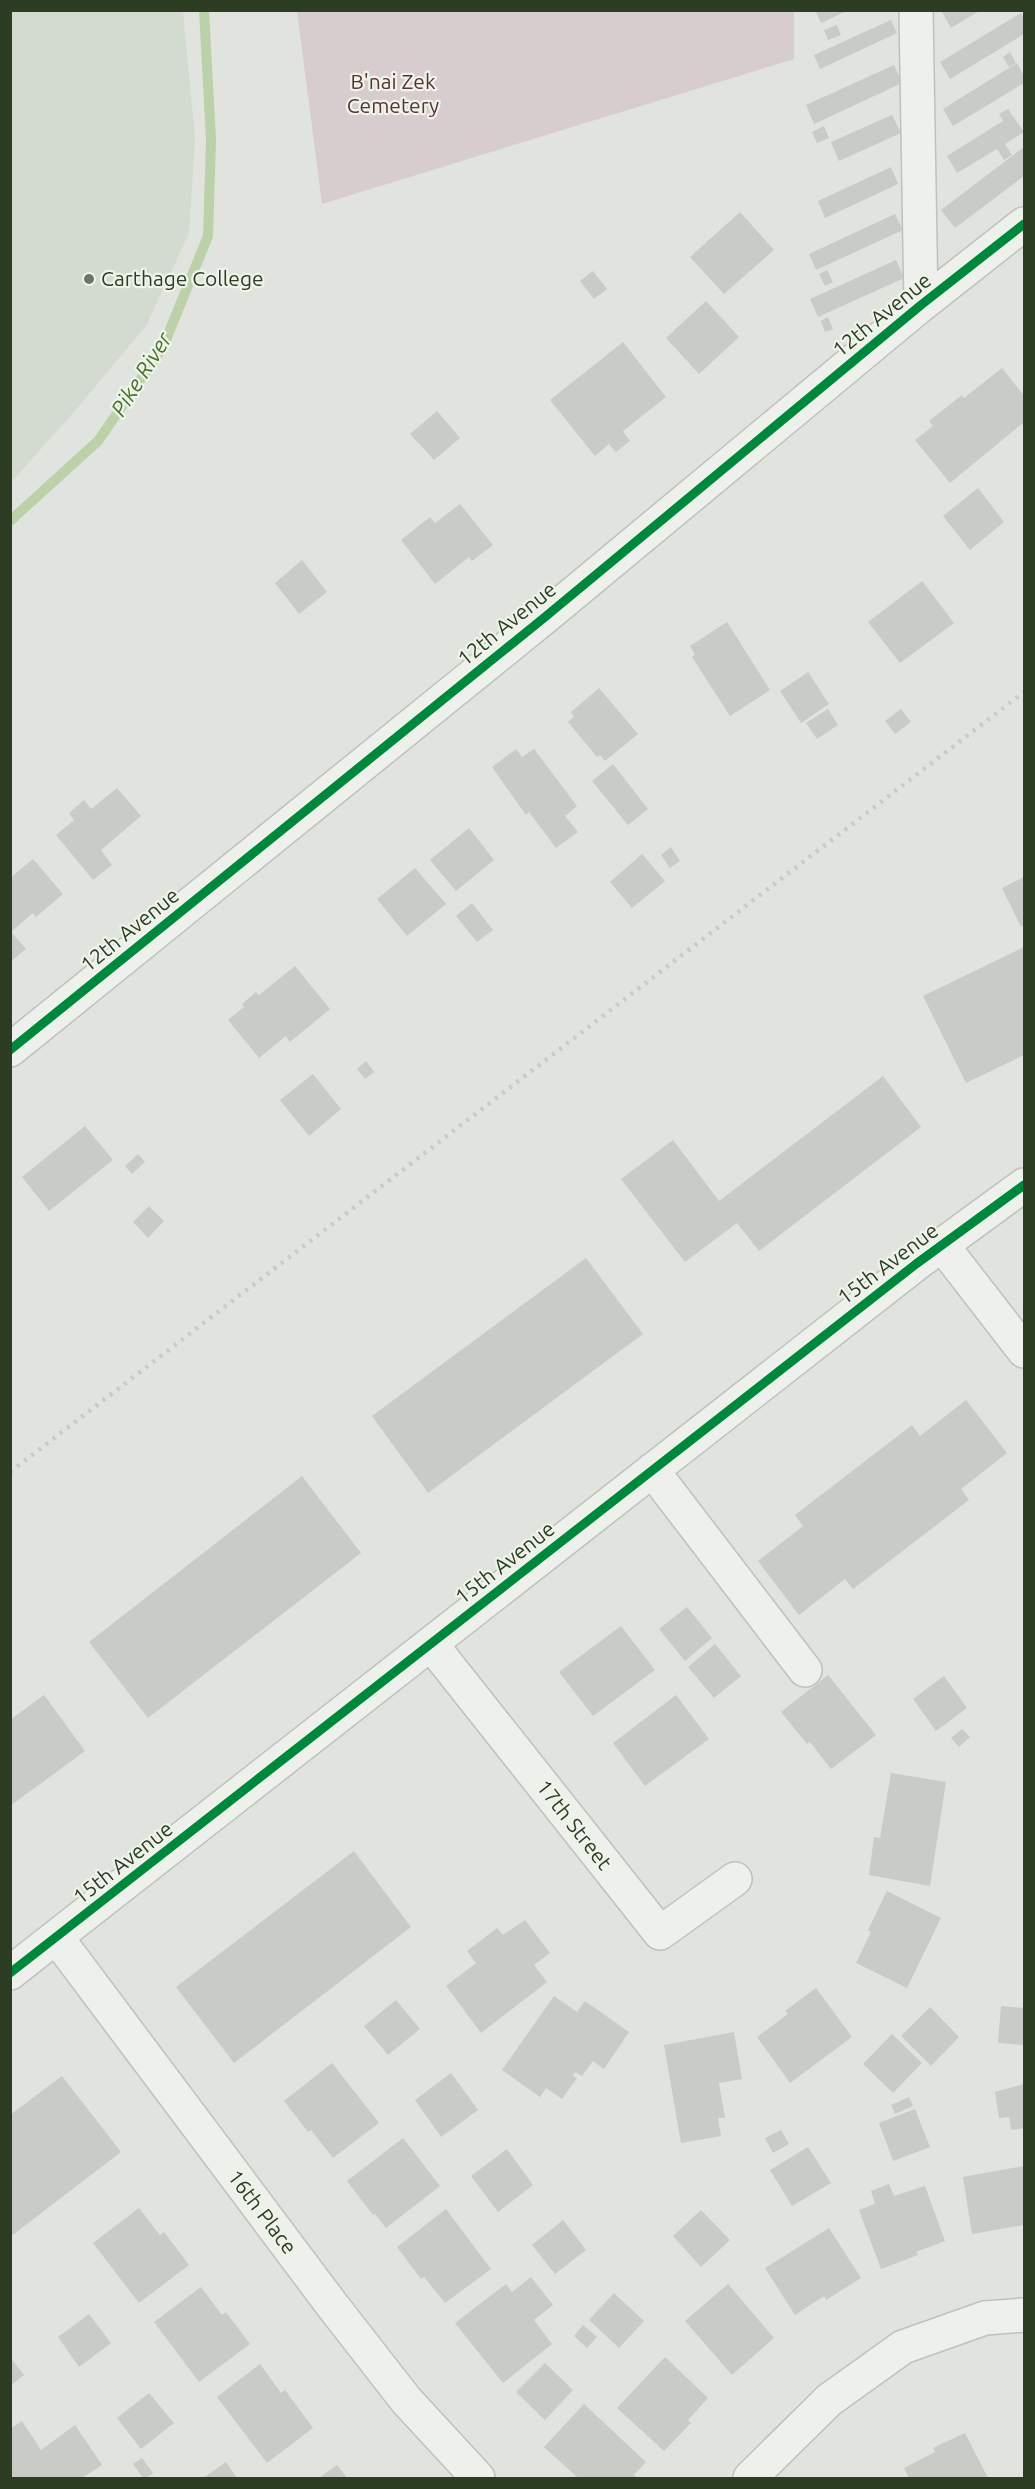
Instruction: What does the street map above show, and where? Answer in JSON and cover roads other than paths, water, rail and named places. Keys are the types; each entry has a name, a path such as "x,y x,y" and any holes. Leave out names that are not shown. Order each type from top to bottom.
{"street":[{"path":"916,10 921,305"},
{"name":"12th Avenue","path":"10,1050 545,617 921,305 1024,224"},
{"name":"15th Avenue","path":"10,1973 652,1470 942,1245 1024,1185"},
{"path":"942,1245 1024,1351"},
{"path":"652,1470 805,1670"},
{"name":"17th Street","path":"431,1644 660,1933 735,1879"},
{"name":"16th Place","path":"57,1938 405,2400 478,2478"},
{"path":"750,2478 829,2400 903,2347 985,2318 1024,2315"}],"waterway":[{"name":"Pike River","path":"10,521 98,441 163,347 208,236 211,140 204,10"}],"railway":[{"path":"10,1472 1024,692"}],"place":[{"name":"Carthage College","path":"89,279"}],"park label":[{"name":"B'nai Zek Cemetery","path":"393,94"}]}
